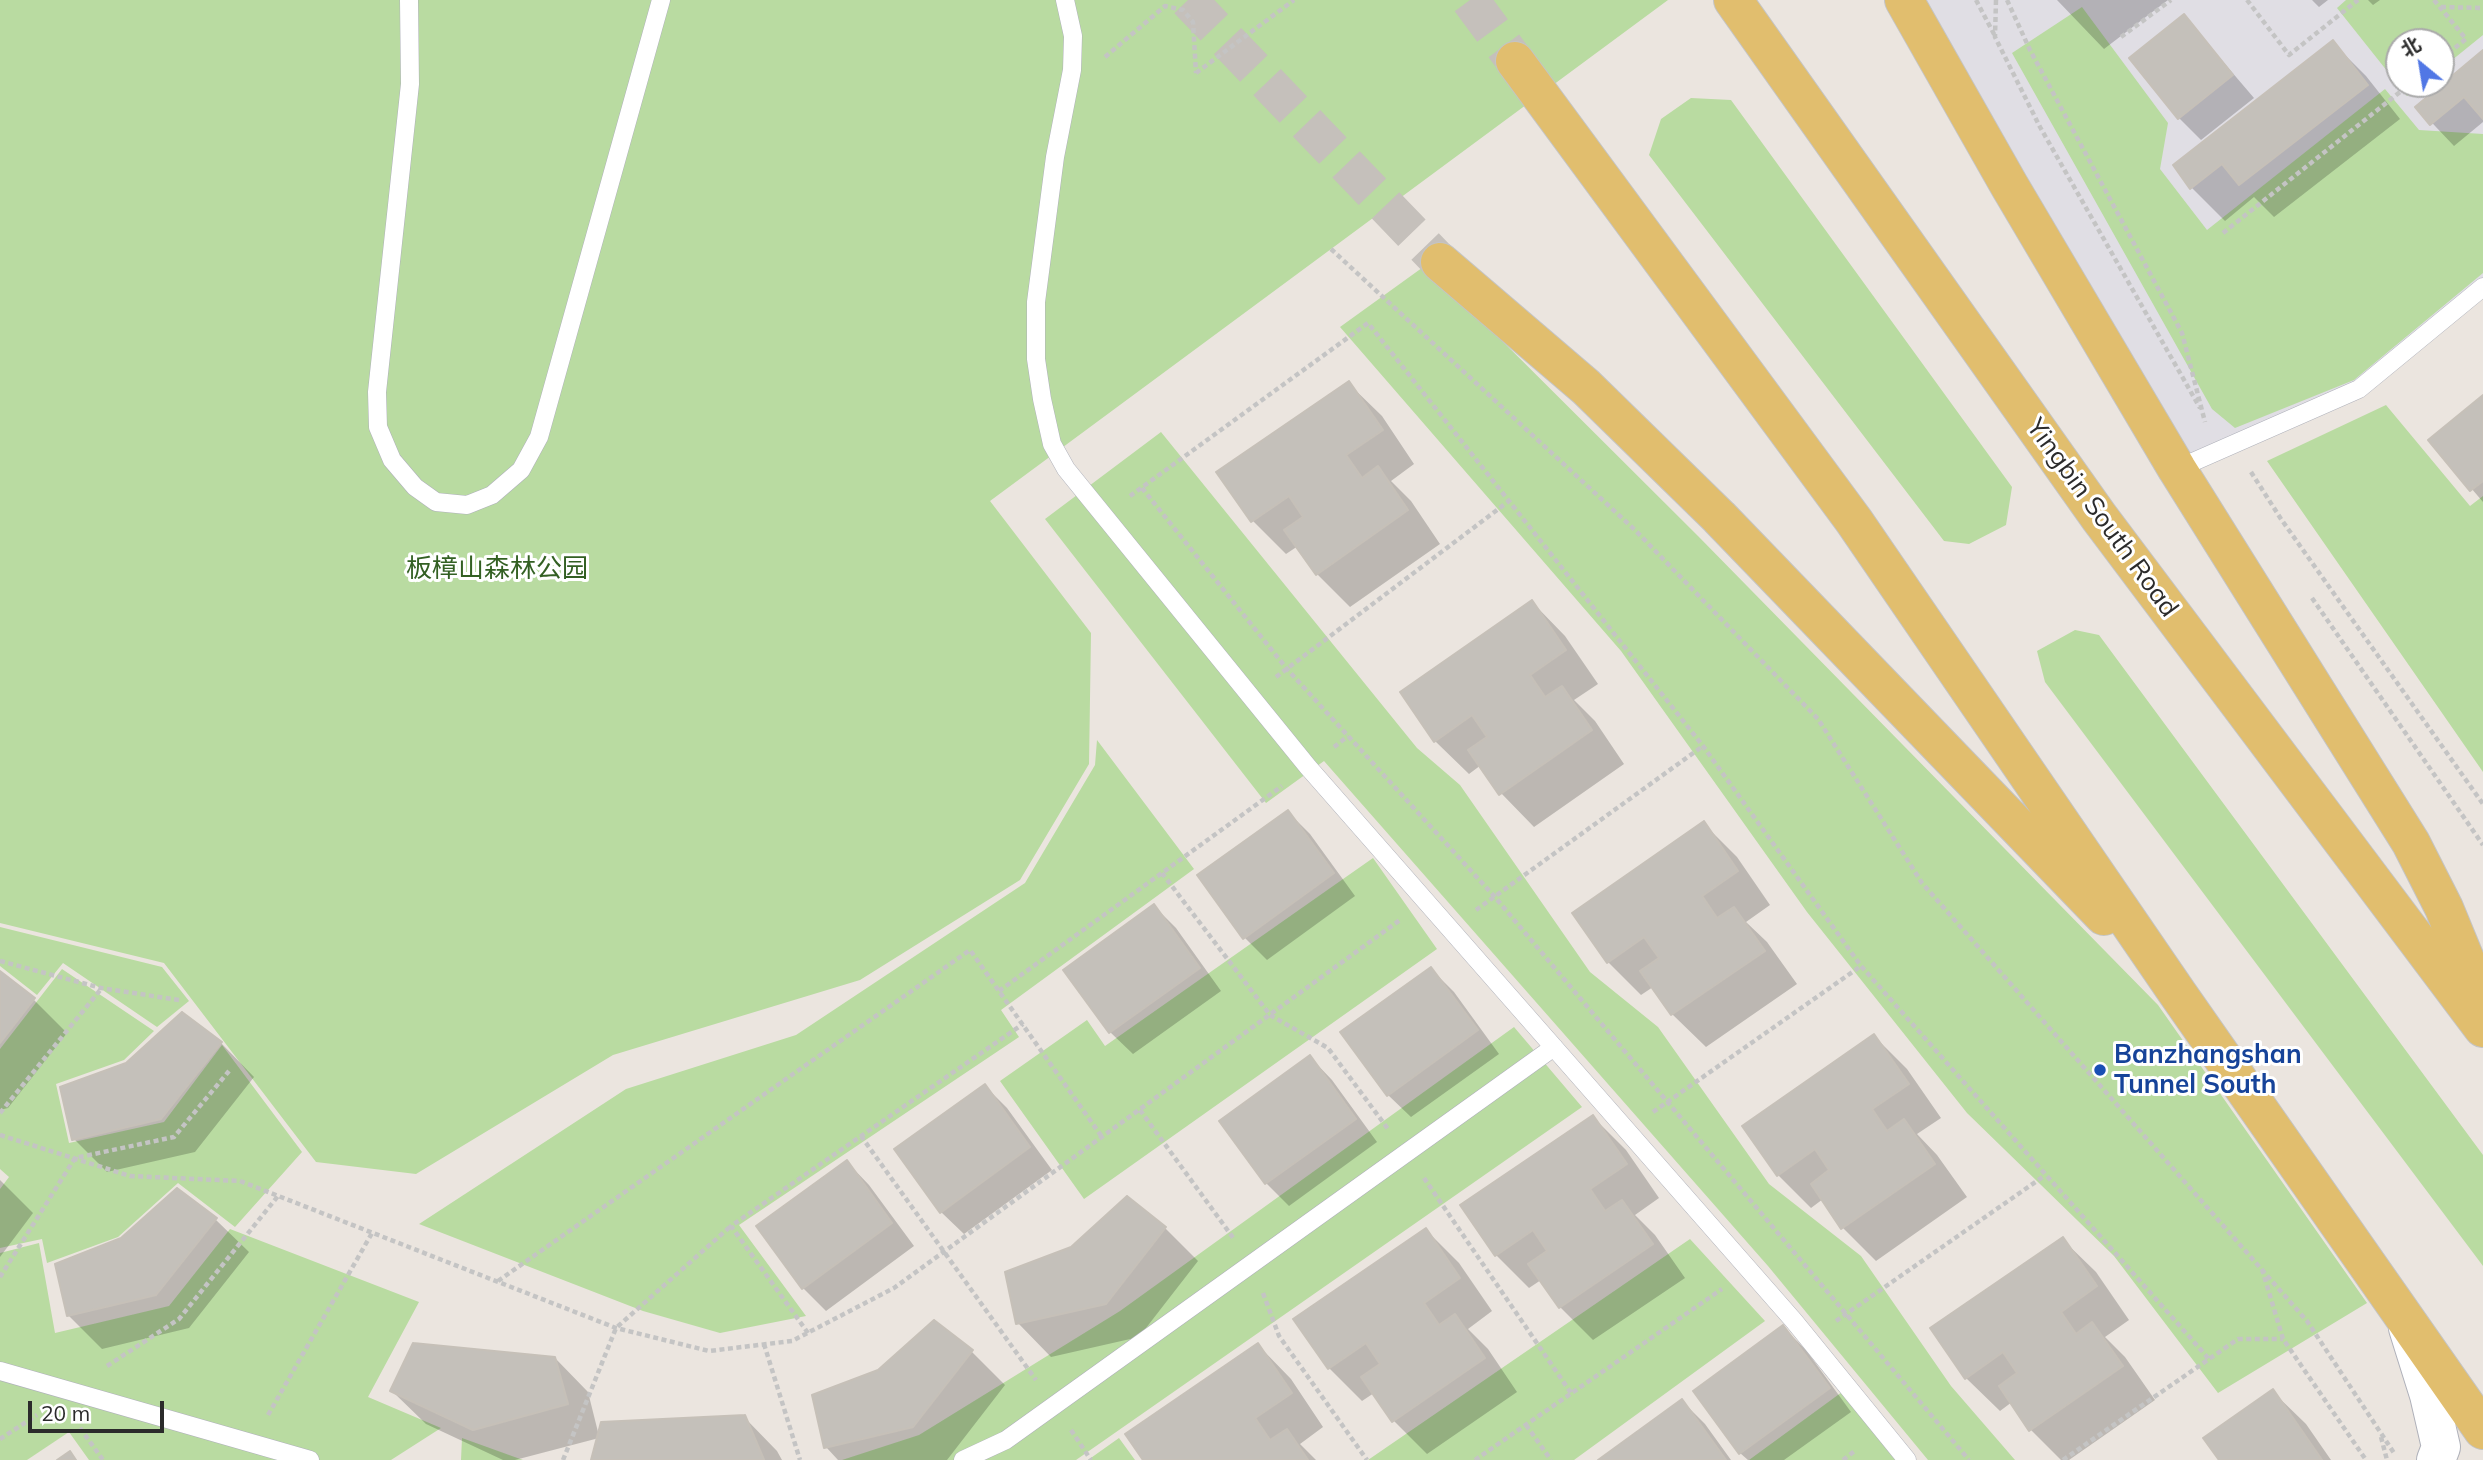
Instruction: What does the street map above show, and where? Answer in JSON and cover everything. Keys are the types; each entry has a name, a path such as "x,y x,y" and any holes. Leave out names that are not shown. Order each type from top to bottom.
{"main road":[{"name":"Yingbin South Road","path":"1733,0 2099,517 2483,1028"},
{"path":"1904,0 2009,185 2178,469 2411,843 2444,908 2483,1003"},
{"path":"1516,61 1854,521 2178,993 2483,1430"},
{"path":"1440,262 1586,387 1719,517 2178,993"},
{"path":"2405,1320 2429,1395 2441,1447 2436,1460"}],"lane":[{"path":"409,0 410,83 377,392 379,427 392,460 415,487 436,502 467,505 492,495 521,470 539,437 661,0"},
{"path":"1065,0 1073,36 1070,87 1055,157 1038,289 1037,359 1052,443 1066,469 1308,767 1810,1340 1907,1460"},
{"path":"2178,469 2360,389 2483,287"},
{"path":"964,1460 1006,1440 1554,1047"},
{"path":"0,1371 310,1460"}],"path":[{"path":"1070,87 1166,6 1183,10 1193,22 1196,73 1294,0"},
{"path":"1976,0 2040,127 2204,415 2234,443 2281,520 2483,804"},
{"path":"1995,37 1996,0"},
{"path":"2121,37 2171,0"},
{"path":"2247,0 2289,55 2358,0"},
{"path":"2434,0 2466,39 2455,48"},
{"path":"2440,7 2483,8"},
{"path":"2223,233 2392,98"},
{"path":"1331,248 1635,530 1818,719 1922,883 2307,1321 2398,1460"},
{"path":"1104,516 1368,323 1703,746 1861,966 2044,1176 2209,1359"},
{"path":"1142,488 1287,669 1494,897 1969,1460"},
{"path":"1250,697 1509,500"},
{"path":"999,991 1348,736"},
{"path":"1450,928 1703,746"},
{"path":"1162,873 1270,1015 1328,1048 1406,1153 1572,1393"},
{"path":"0,1135 130,1177 240,1181 616,1328 709,1351 792,1341 894,1288 1426,901"},
{"path":"497,1282 970,950 1102,1137"},
{"path":"0,961 101,988 179,1000"},
{"path":"1627,1130 1861,966"},
{"path":"0,1113 101,988"},
{"path":"563,1460 616,1328 731,1226 1023,1024"},
{"path":"0,1277 75,1158 174,1137 229,1071"},
{"path":"861,1136 1091,1460"},
{"path":"1810,1340 2044,1176"},
{"path":"0,1439 179,1319 278,1196"},
{"path":"731,1226 808,1333"},
{"path":"252,1443 372,1233"},
{"path":"1475,1460 1785,1243"},
{"path":"2262,1268 2283,1339 2366,1460"},
{"path":"2063,1460 2238,1339 2283,1339"},
{"path":"764,1344 800,1460"},
{"path":"78,1425 103,1460"},
{"path":"1526,1425 1551,1460"},
{"path":"2378,1429 2386,1460"}],"shaded area":[{"path":"1908,0 2483,0 2483,286 2359,388 2178,468"}],"green space":[{"name":"板樟山森林公园","path":"0,0 1668,0 990,501 1091,633 1089,764 1020,880 860,980 613,1055 416,1174 316,1162 164,963 0,923"},
{"path":"2346,0 2483,0 2483,35 2455,58 2455,28 2385,28 2385,68 2337,8"},
{"path":"2082,7 2168,123 2160,169 2207,230 2385,89 2385,98 2392,98 2419,130 2483,134 2483,273 2354,380 2235,428 2212,409 2012,53"},
{"path":"1691,98 1731,100 2012,487 2006,525 1969,544 1944,541 1649,155 1661,119"},
{"path":"1426,265 1698,536 2158,1005 2367,1303 2218,1393 2114,1256 1967,1113 1807,912 1621,651 1340,327"},
{"path":"2386,405 2470,506 2483,496 2483,772 2267,461"},
{"path":"1161,432 1417,748 1460,785 1590,972 1658,1027 1769,1184 1861,1256 1951,1386 2015,1460 1928,1460 1768,1266 1324,761 1266,803 1045,519"},
{"path":"2075,630 2099,635 2483,1155 2483,1266 2045,682 2037,651"},
{"path":"1097,740 1194,869 1001,1010 1019,1037 739,1225 806,1316 720,1333 643,1311 419,1224 626,1089 796,1035 1025,883 1095,765"},
{"path":"1373,858 1437,949 1084,1199 1000,1081 1087,1020 1105,1046"},
{"path":"0,927 162,967 189,1001 157,1027 63,963 37,995 0,966"},
{"path":"62,969 154,1031 124,1060 56,1084 69,1143 164,1122 222,1045 302,1152 235,1227 178,1183 118,1237 47,1263 42,1239 0,1248 0,1189 9,1177 0,1169 0,1049"},
{"path":"1514,1027 1582,1107 1076,1460 842,1460 919,1435 1120,1311"},
{"path":"230,1229 419,1302 368,1397 441,1428 391,1460 89,1460 69,1432 27,1460 0,1460 0,1253 39,1243 55,1333 169,1306"},
{"path":"1690,1239 1765,1321 1574,1460 1368,1460"},
{"path":"1842,1392 1895,1460 1749,1460"},
{"path":"462,1438 523,1460 461,1460"},
{"path":"1119,1438 1135,1460 1088,1460"}],"building":[{"path":"2184,14 2233,75 2178,119 2129,58"},
{"path":"2333,40 2368,85 2239,185 2222,164 2190,189 2173,165"},
{"path":"2483,50 2483,119 2464,97 2430,125 2415,107 2426,98 2455,98 2455,73"},
{"path":"1349,381 1383,430 1346,455 1362,478 1378,466 1408,510 1316,575 1284,530 1303,517 1289,496 1251,522 1216,472"},
{"path":"2483,395 2483,481 2470,491 2428,440"},
{"path":"1532,600 1566,650 1530,675 1545,697 1562,686 1592,730 1499,795 1468,750 1487,737 1472,715 1434,742 1400,692"},
{"path":"1288,810 1334,873 1243,939 1197,875"},
{"path":"1704,821 1738,871 1702,896 1717,918 1734,907 1765,951 1671,1015 1640,971 1659,958 1644,937 1607,963 1572,913"},
{"path":"1154,904 1200,968 1109,1033 1063,970"},
{"path":"1431,967 1478,1030 1387,1096 1340,1032"},
{"path":"0,971 35,998 0,1043"},
{"path":"182,1012 222,1042 161,1119 72,1140 60,1087 126,1063"},
{"path":"1874,1034 1909,1084 1872,1109 1887,1131 1904,1119 1935,1164 1841,1229 1811,1184 1829,1170 1815,1149 1777,1176 1742,1126"},
{"path":"1310,1055 1356,1119 1265,1184 1219,1121"},
{"path":"985,1084 1030,1147 940,1213 894,1149"},
{"path":"1593,1115 1627,1164 1590,1189 1605,1211 1622,1200 1653,1244 1559,1308 1528,1264 1547,1251 1533,1230 1495,1256 1460,1205"},
{"path":"847,1160 892,1223 802,1289 756,1226"},
{"path":"177,1188 217,1218 156,1295 67,1316 55,1264 121,1238"},
{"path":"1127,1196 1166,1227 1106,1304 1016,1324 1005,1272 1071,1247"},
{"path":"1426,1228 1460,1278 1424,1303 1439,1325 1455,1314 1485,1358 1392,1422 1361,1377 1380,1364 1366,1343 1328,1369 1293,1319"},
{"path":"2063,1237 2097,1286 2061,1312 2076,1334 2092,1322 2123,1366 2029,1431 1999,1386 2017,1373 2003,1352 1965,1379 1930,1328"},
{"path":"934,1320 973,1350 913,1427 824,1448 812,1395 878,1370"},
{"path":"1783,1325 1830,1388 1739,1454 1693,1391"},
{"path":"413,1343 555,1357 568,1404 473,1430 390,1391"},
{"path":"1258,1343 1292,1393 1255,1418 1270,1440 1287,1429 1308,1460 1143,1460 1125,1434"},
{"path":"2273,1389 2322,1460 2219,1460 2203,1438"},
{"path":"1682,1399 1726,1460 1598,1460"},
{"path":"745,1415 764,1460 591,1460 601,1422"},
{"path":"70,1451 76,1460 57,1460"}],"tunnel":[{"path":"1188,0 1440,262"},
{"path":"1470,0 1515,61"}],"place":[{"name":"Banzhangshan Tunnel South","path":"2100,1070"}]}
